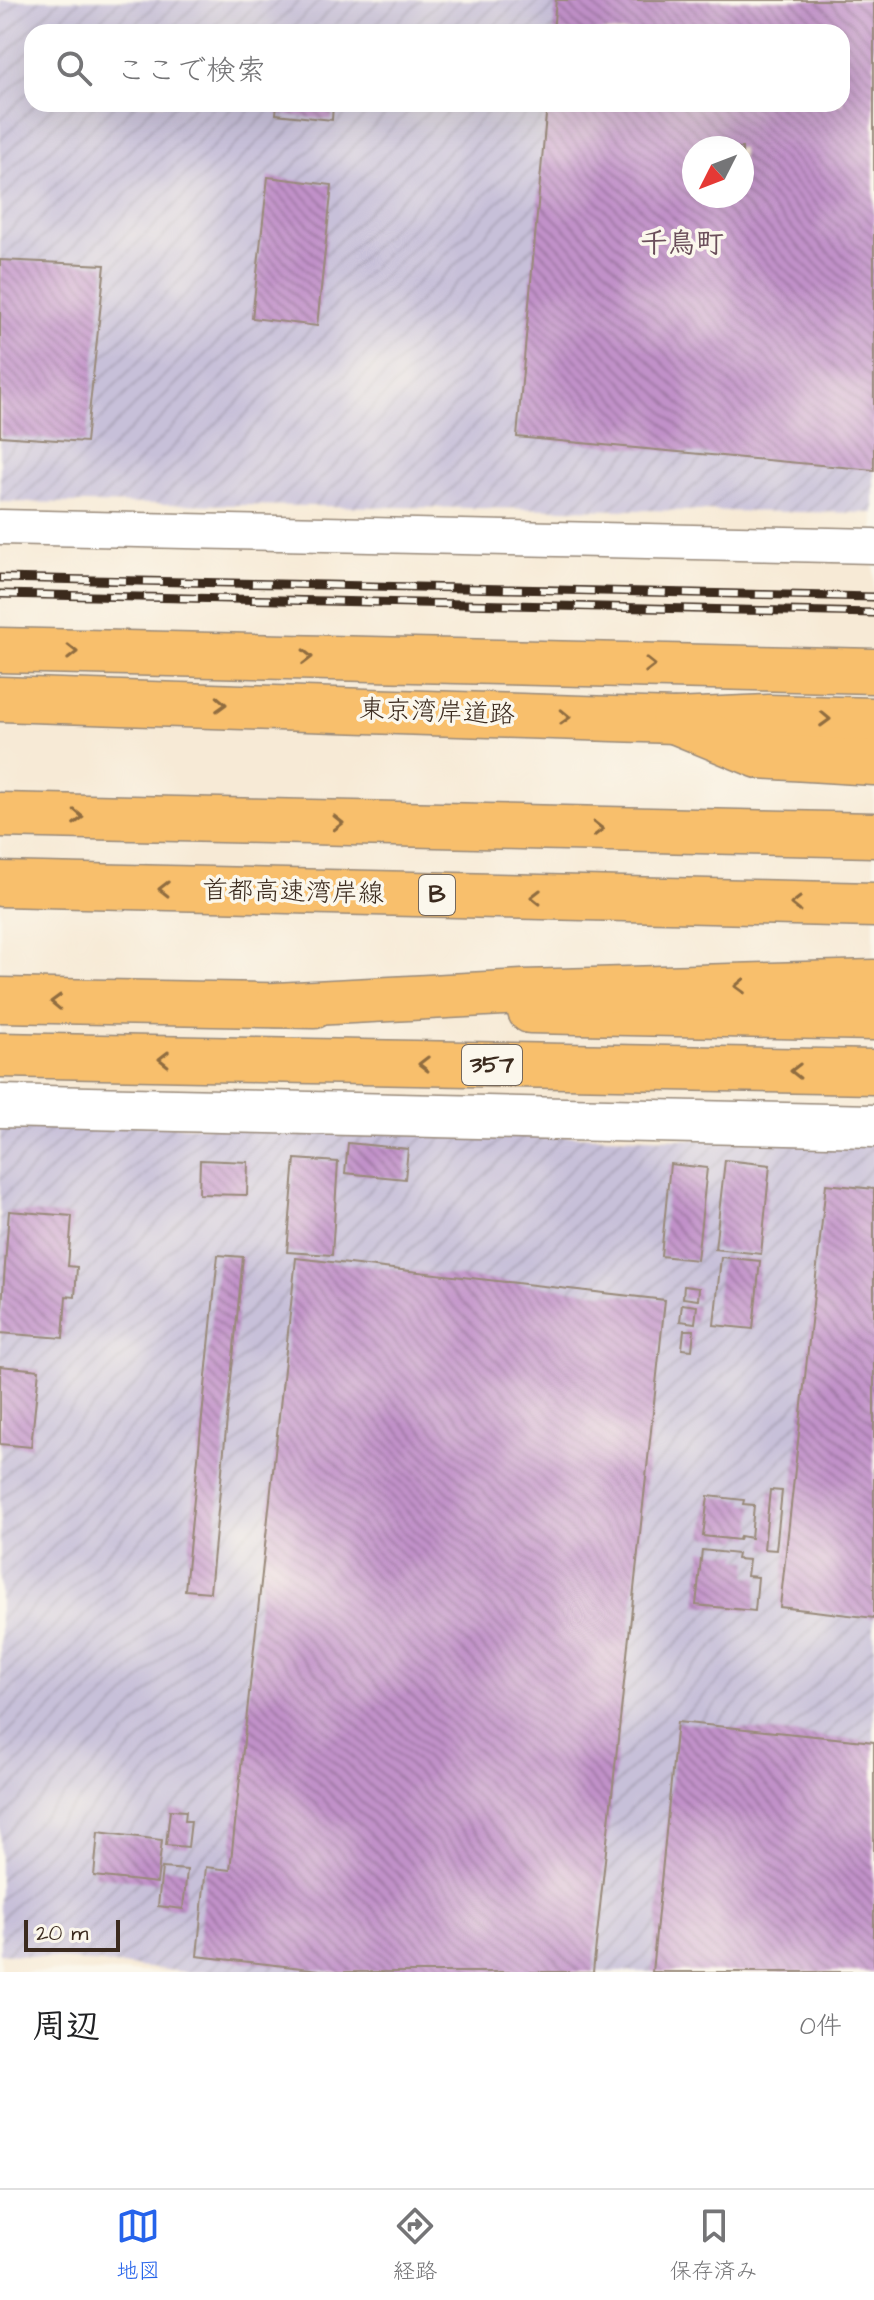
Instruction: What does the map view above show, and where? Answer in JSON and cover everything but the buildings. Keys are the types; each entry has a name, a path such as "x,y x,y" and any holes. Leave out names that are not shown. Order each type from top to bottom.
{"highway":[{"name":"東京湾岸道路","path":"0,650 874,671"},
{"name":"東京湾岸道路","path":"0,699 674,721 769,717 874,720"},
{"path":"674,721 759,756 874,763"},
{"path":"0,815 874,835"},
{"name":"首都高速湾岸線","path":"0,884 874,905"},
{"path":"276,1005 523,992 874,982"},
{"name":"357","path":"0,1000 874,1018"},
{"name":"357","path":"0,1055 874,1072"}],"street":[{"path":"0,527 874,546"},
{"path":"0,1106 874,1126"}],"shaded area":[{"path":"0,0 874,0 874,513 0,502"},
{"path":"0,1121 874,1144 874,1972 187,1972 0,1953"}],"railway":[{"path":"0,578 874,597"},
{"path":"0,594 874,613"}],"district":[{"name":"千鳥町","path":"682,243"}]}
